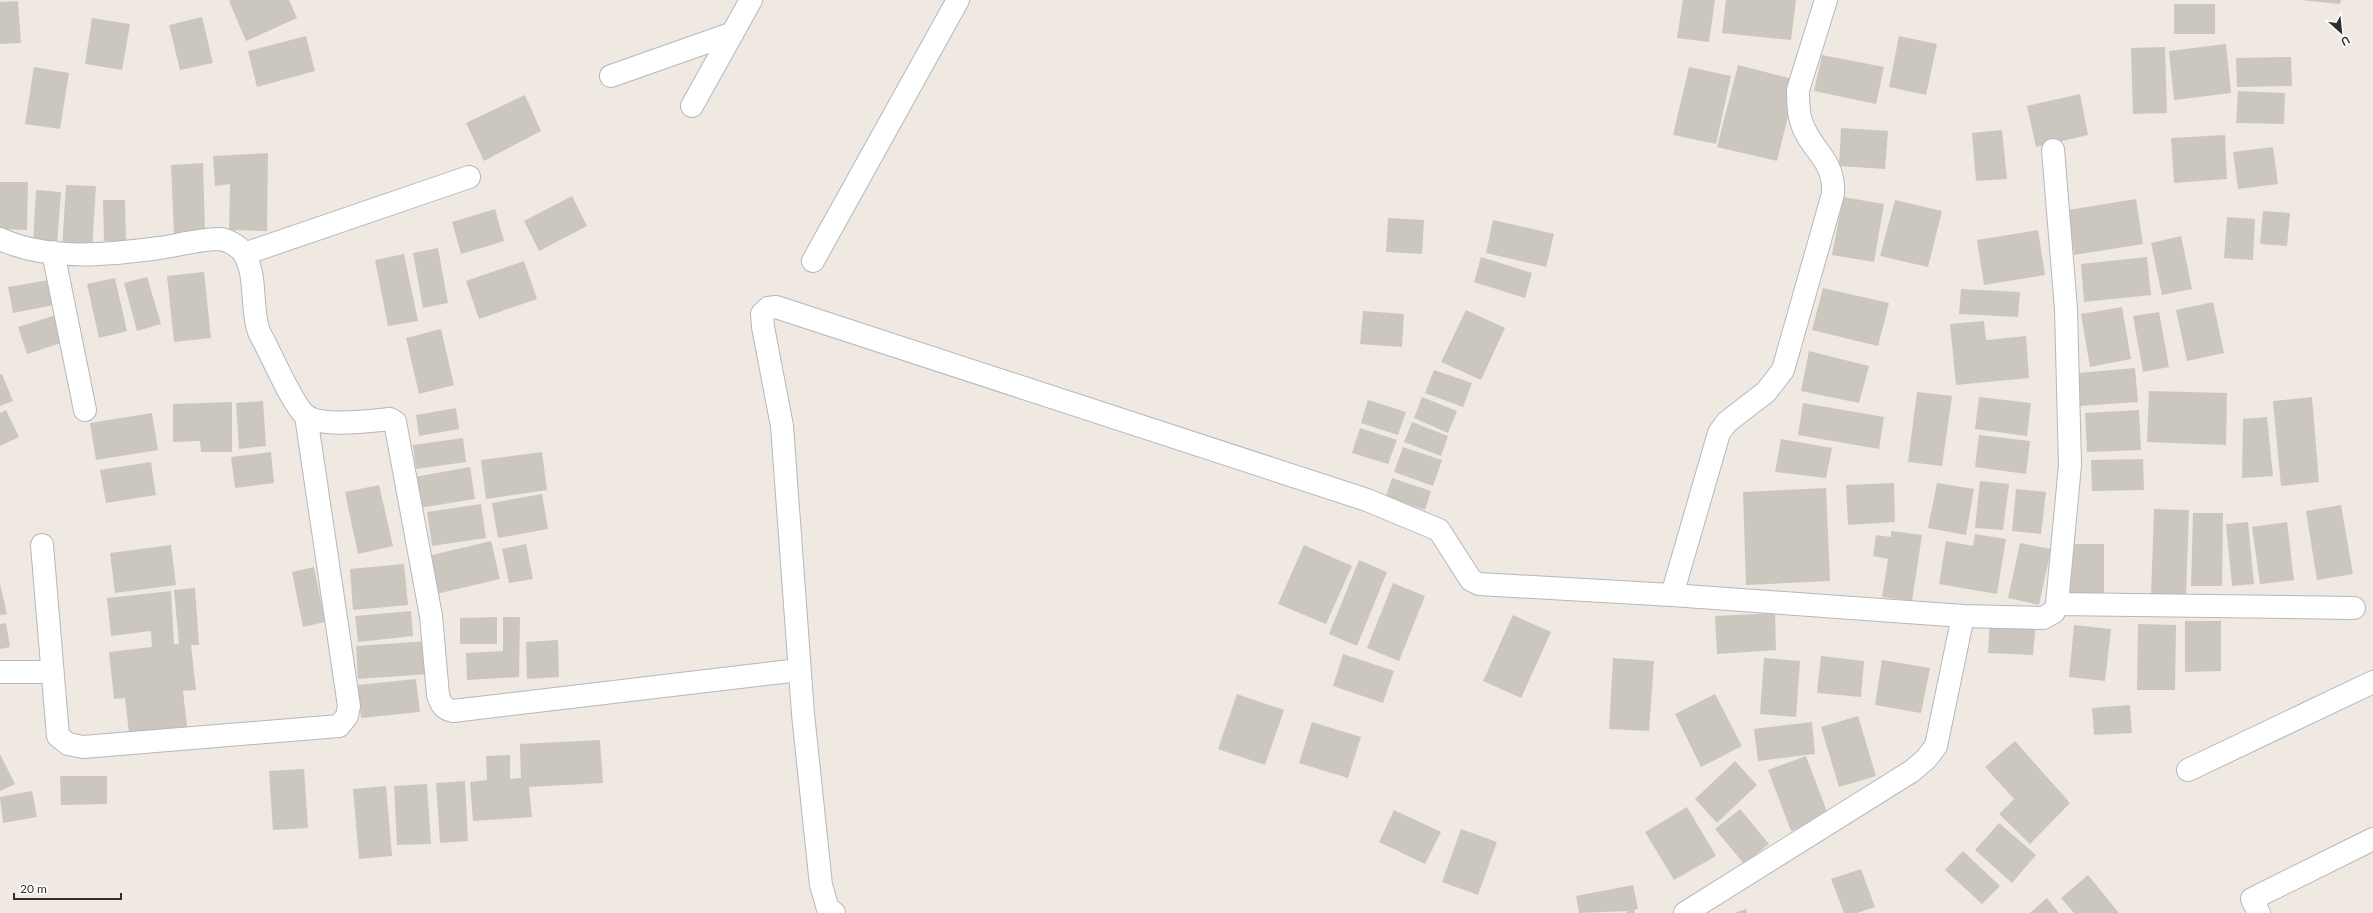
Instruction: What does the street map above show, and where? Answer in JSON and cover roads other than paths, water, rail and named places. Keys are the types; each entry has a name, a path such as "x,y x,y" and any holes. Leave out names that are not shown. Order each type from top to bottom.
{"street":[{"path":"692,106 751,0"},
{"path":"813,261 958,0"},
{"path":"1672,595 1719,433 1727,422 1766,392 1783,370 1833,194 1834,180 1831,170 1800,120 1798,99 1798,90 1826,0"},
{"path":"611,76 733,33"},
{"path":"834,913 828,909 821,885 799,670 782,426 762,327 762,314 776,307 1374,503 1439,530 1471,580 1479,584 1672,595 1963,616 2043,618 2054,612 2057,604 2070,465 2066,309 2053,150"},
{"path":"244,254 469,177"},
{"path":"0,238 53,252 81,255 148,250 221,239 229,241 244,254 250,272 257,327 296,404 306,416 349,706 347,716 339,726 77,747 68,744 58,736 42,545"},
{"path":"53,252 85,410"},
{"path":"306,416 327,423 390,419 395,422 431,616 438,695 442,705 448,710 453,711 799,670"},
{"path":"2057,604 2354,608"},
{"path":"1685,913 1912,771 1932,754 1936,746 1963,616"},
{"path":"0,672 52,672"},
{"path":"2188,770 2373,682"},
{"path":"2259,913 2252,899 2373,839"}]}
